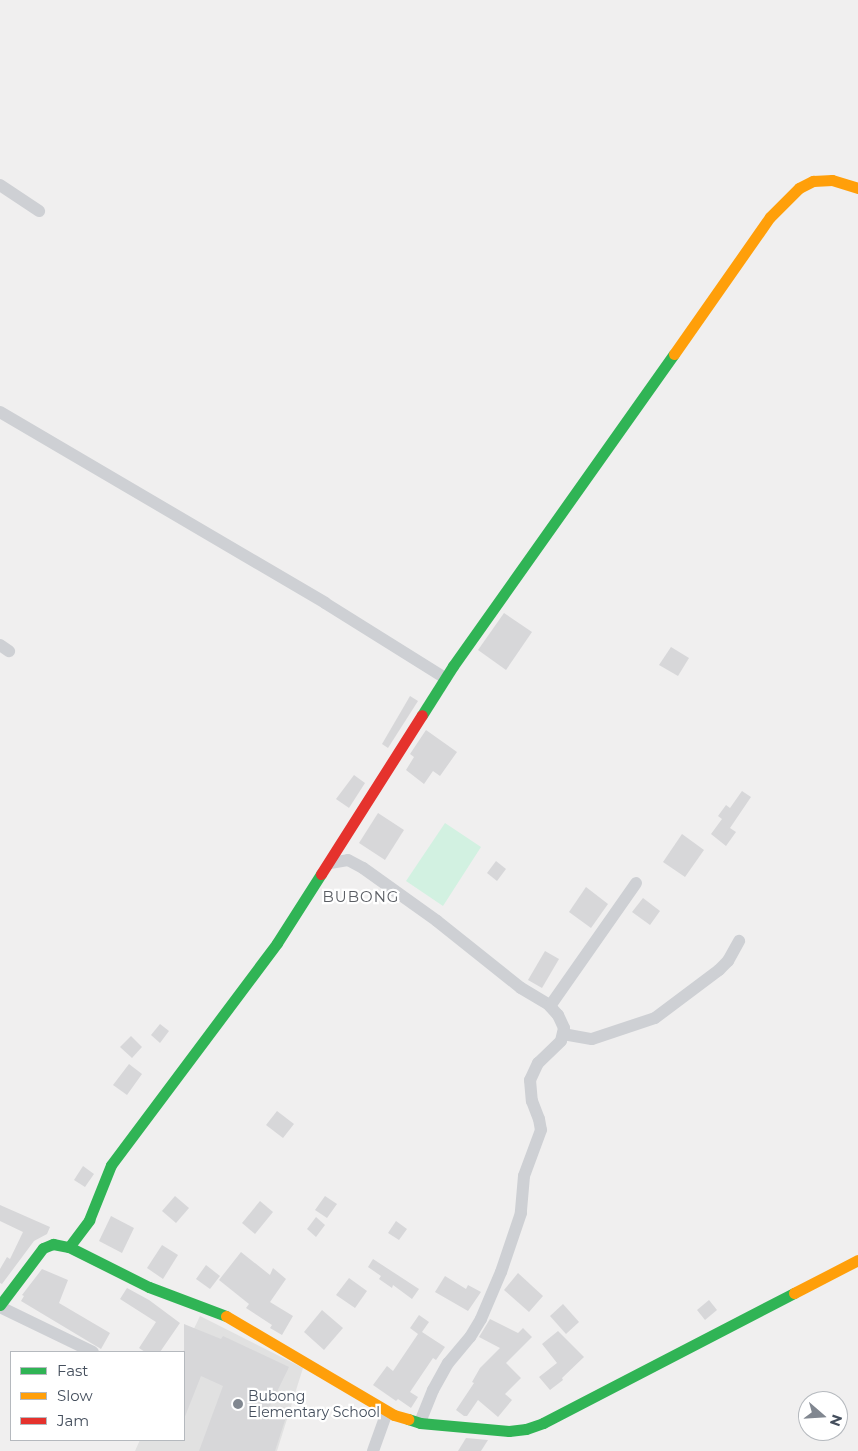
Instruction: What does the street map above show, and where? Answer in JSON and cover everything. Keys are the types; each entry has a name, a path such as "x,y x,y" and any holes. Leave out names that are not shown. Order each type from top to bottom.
{"street":[{"path":"69,1247 89,1220 111,1165 156,1102 262,964 330,863 352,824 445,678 618,430 779,205 799,188 813,181 832,180 858,188"},
{"path":"0,185 39,211"},
{"path":"0,412 325,602 445,678"},
{"path":"330,863 348,860 363,868 437,921 521,988 550,1006 562,1021 563,1034 561,1041 538,1063 530,1080 532,1101 540,1119 541,1130 524,1176 521,1213 501,1272 481,1319 470,1337 448,1363 433,1390 420,1423"},
{"path":"550,1006 636,883"},
{"path":"563,1034 592,1039 655,1018 719,970 728,961 739,941"},
{"path":"91,1351 0,1306 43,1248 53,1244 69,1247 149,1287 222,1313 387,1412 420,1423 509,1431 535,1427 858,1260"},
{"path":"373,1451 387,1412"}],"shaded area":[{"name":"Bubong Elementary School","path":"200,1316 303,1368 277,1451 135,1451 140,1441 185,1441 185,1351 183,1351"}],"green space":[{"path":"445,823 481,847 443,906 406,881"}],"building":[{"path":"504,613 532,632 506,670 478,650"},
{"path":"671,647 689,658 678,676 659,665"},
{"path":"410,696 418,701 388,748 382,744"},
{"path":"426,730 457,752 440,776 433,771 424,784 406,770 414,757 410,754"},
{"path":"354,775 365,783 349,808 336,799"},
{"path":"742,791 751,797 730,828 736,832 726,846 711,834 722,819 718,816 726,805 730,808"},
{"path":"378,813 404,830 385,860 359,843"},
{"path":"682,834 704,850 685,877 663,862"},
{"path":"496,861 506,869 497,881 487,873"},
{"path":"586,887 608,904 591,928 569,912"},
{"path":"643,898 660,911 650,925 632,912"},
{"path":"545,951 559,959 542,988 528,980"},
{"path":"160,1024 169,1031 160,1043 151,1035"},
{"path":"131,1036 142,1047 132,1058 120,1047"},
{"path":"129,1064 142,1074 127,1095 113,1085"},
{"path":"277,1111 294,1124 283,1138 266,1125"},
{"path":"83,1166 94,1174 85,1187 74,1180"},
{"path":"175,1196 189,1208 176,1223 162,1211"},
{"path":"325,1196 337,1204 327,1218 315,1210"},
{"path":"260,1201 273,1212 255,1234 242,1223"},
{"path":"0,1205 50,1227 47,1234 34,1241 2,1284 0,1283 0,1269 7,1257 10,1259 23,1232 0,1221"},
{"path":"111,1216 134,1228 122,1253 99,1241"},
{"path":"316,1217 325,1225 316,1237 307,1229"},
{"path":"396,1221 407,1229 399,1240 388,1233"},
{"path":"162,1245 178,1255 163,1279 147,1268"},
{"path":"241,1252 270,1275 273,1268 286,1279 270,1302 293,1316 282,1335 270,1328 272,1325 246,1308 249,1304 219,1280"},
{"path":"373,1259 419,1289 412,1299 393,1285 392,1288 379,1279 381,1276 368,1267"},
{"path":"206,1265 220,1276 210,1289 196,1279"},
{"path":"42,1269 68,1280 59,1303 110,1333 101,1349 21,1301 24,1296 22,1295"},
{"path":"518,1273 543,1296 529,1312 504,1290"},
{"path":"445,1276 466,1289 468,1285 481,1292 468,1311 435,1292"},
{"path":"349,1278 367,1291 355,1308 336,1295"},
{"path":"127,1288 149,1300 180,1323 161,1351 144,1351 139,1348 156,1322 120,1299"},
{"path":"709,1300 717,1310 705,1320 697,1310"},
{"path":"563,1304 579,1322 566,1334 550,1316"},
{"path":"322,1310 343,1328 324,1350 304,1332"},
{"path":"419,1315 429,1322 422,1332 445,1347 436,1360 433,1358 410,1392 418,1397 411,1408 398,1399 396,1401 373,1385 387,1366 393,1371 418,1334 410,1328"},
{"path":"490,1319 518,1333 523,1328 532,1337 506,1363 521,1378 505,1394 512,1400 498,1417 478,1400 467,1416 464,1416 456,1410 474,1383 472,1382 480,1368 500,1348 479,1337"},
{"name":"Bubong Elementary School","path":"184,1324 221,1339 223,1336 289,1367 270,1406 288,1411 275,1451 199,1451 223,1386 201,1376 185,1416"},
{"path":"558,1331 584,1357 562,1378 563,1380 550,1390 539,1377 557,1363 542,1344"},
{"path":"466,1438 488,1440 481,1451 458,1451"}],"traffic: fast":[{"path":"422,715 453,666 674,354"},
{"path":"69,1247 89,1220 111,1165 277,943 321,874"},
{"path":"0,1305 43,1248 53,1244 69,1247 149,1287 226,1316"},
{"path":"408,1419 420,1423 509,1431 526,1429 543,1423 794,1293"}],"traffic: slow":[{"path":"674,354 770,217 799,188 813,181 832,180 858,188"},
{"path":"794,1293 858,1260"},
{"path":"226,1316 394,1415 408,1419"}],"traffic: jam":[{"path":"321,874 422,715"}],"place":[{"name":"Bubong Elementary School","path":"238,1404"}],"district":[{"name":"BUBONG","path":"361,897"}]}
